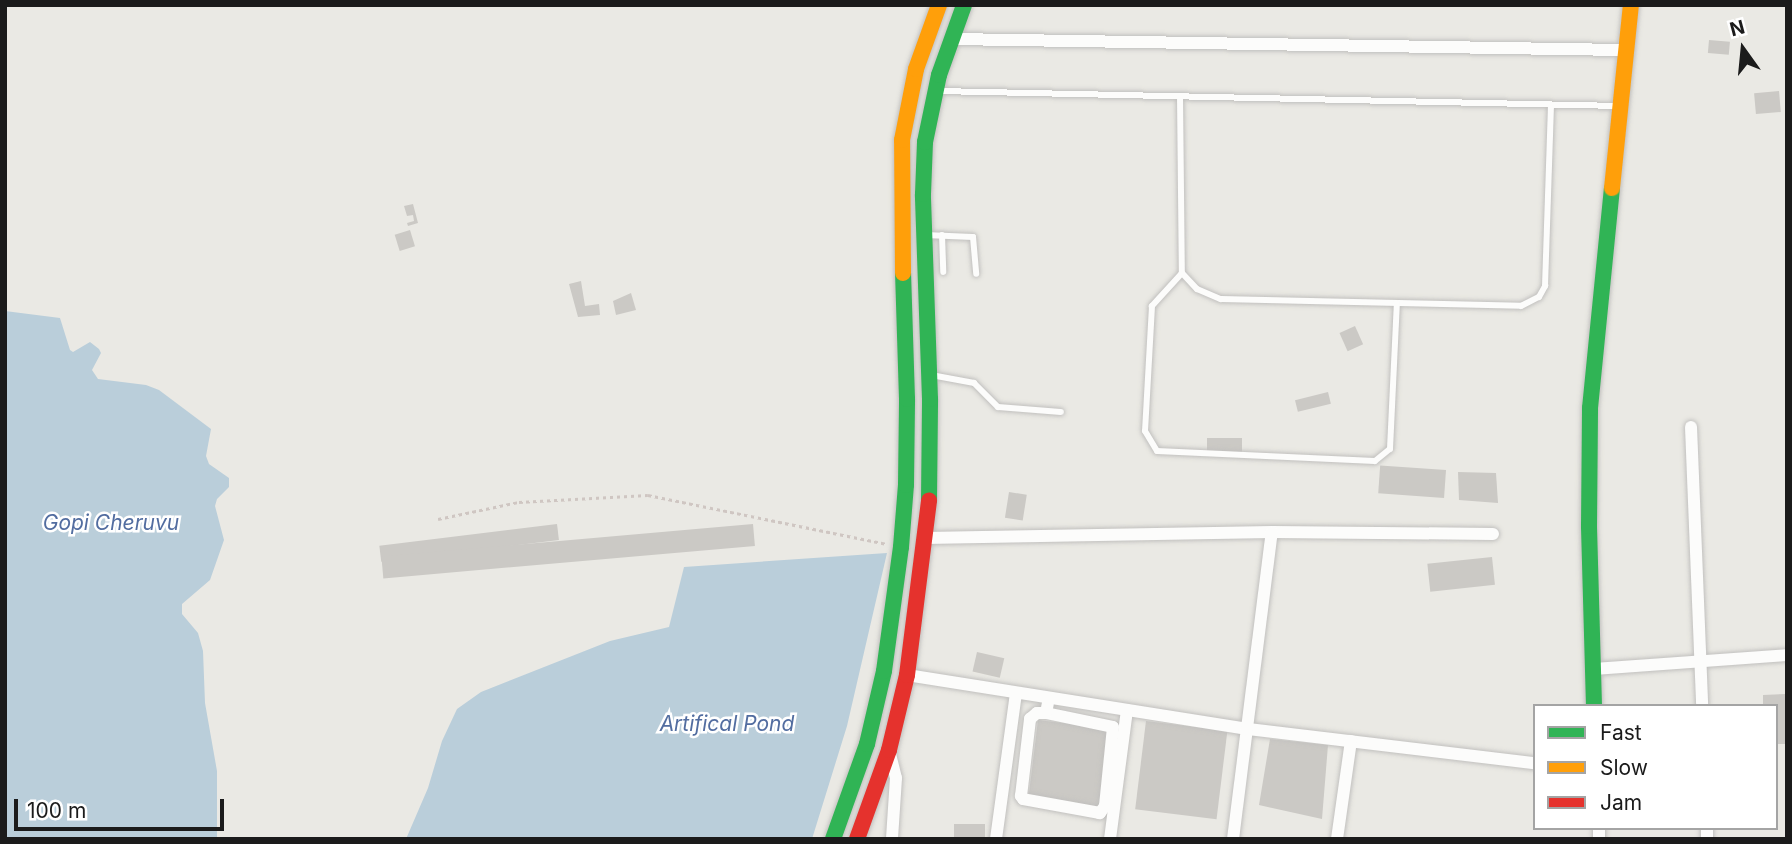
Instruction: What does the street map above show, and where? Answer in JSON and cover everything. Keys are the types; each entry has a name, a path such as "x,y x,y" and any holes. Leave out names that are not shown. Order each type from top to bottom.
{"street":[{"path":"834,839 867,744 884,671 901,547 906,485 907,399 900,194 902,139 912,89 939,5"},
{"path":"856,839 889,750 907,675 925,538 930,486 924,235 925,142 936,90 964,5"},
{"path":"1594,704 1590,408 1630,5"},
{"path":"952,39 1626,50"},
{"path":"912,89 936,90"},
{"path":"1691,426 1702,704"},
{"path":"925,538 1272,532 1493,534"},
{"path":"1233,839 1272,532"},
{"path":"1593,669 1787,655"},
{"path":"907,675 1248,729 1533,763"},
{"path":"996,839 1016,693"},
{"path":"1046,713 1049,698"},
{"path":"1093,722 1095,706"},
{"path":"1110,839 1127,710"},
{"path":"1037,713 1046,713 1111,725 1115,731 1105,806 1100,813 1021,796 1030,719 1037,713"},
{"path":"1338,839 1351,741"},
{"path":"867,744 889,750"},
{"path":"889,750 896,778 891,839"}],"lane":[{"path":"936,90 1621,106"},
{"path":"1180,96 1182,273 1197,289 1221,299 1521,306 1539,298 1545,286 1551,105"},
{"path":"924,235 972,237 976,274"},
{"path":"942,235 943,272"},
{"path":"1182,273 1152,306 1146,431 1157,450 1375,461 1390,449 1398,303"},
{"path":"929,375 975,383 998,407 1061,412"}],"path":[{"path":"439,519 519,502 648,495 901,547"}],"water":[{"name":"Gopi Cheruvu","path":"5,311 60,318 70,350 73,352 90,342 99,349 101,353 92,370 98,379 146,385 159,390 211,429 206,456 209,464 229,478 229,487 217,499 215,506 224,540 210,580 182,604 182,614 198,633 203,651 205,703 217,771 217,839 5,839"},
{"name":"Artifical Pond","path":"887,553 847,726 812,839 406,839 428,788 442,741 457,709 481,692 610,641 669,627 684,567"}],"building":[{"path":"1709,40 1730,42 1729,55 1708,53"},
{"path":"1779,91 1781,112 1756,114 1754,93"},
{"path":"413,204 418,223 408,226 407,223 414,221 413,215 407,216 404,206"},
{"path":"410,230 415,246 400,251 395,235"},
{"path":"581,281 585,306 599,304 600,315 578,317 569,284"},
{"path":"631,293 636,310 616,315 613,301"},
{"path":"1355,326 1363,344 1348,351 1339,333"},
{"path":"1328,392 1331,404 1298,412 1295,400"},
{"path":"1207,438 1242,438 1242,452 1207,452"},
{"path":"1380,465 1446,470 1444,498 1378,493"},
{"path":"1458,472 1496,473 1498,503 1459,500"},
{"path":"1009,492 1027,495 1023,520 1005,518"},
{"path":"557,524 559,540 381,562 379,546"},
{"path":"753,524 755,546 383,578 381,557"},
{"path":"1492,557 1495,585 1430,592 1427,564"},
{"path":"977,652 1004,658 1000,678 973,671"},
{"path":"1786,694 1787,744 1778,744 1778,704 1763,704 1763,695"},
{"path":"1038,720 1111,729 1102,808 1028,799"},
{"path":"1146,721 1227,731 1217,819 1135,809"},
{"path":"1270,739 1328,745 1322,819 1259,805"},
{"path":"954,824 985,824 985,839 954,839"}],"traffic: fast":[{"path":"929,500 930,399 923,194 925,142 939,75 964,5"},
{"path":"1594,704 1589,526 1590,408 1612,188"},
{"path":"833,839 867,744 884,671 901,547 906,485 907,399 903,273"}],"traffic: slow":[{"path":"903,273 902,140 916,69 939,5"},
{"path":"1612,188 1631,5"}],"traffic: jam":[{"path":"857,839 889,750 907,675 929,500"}]}
